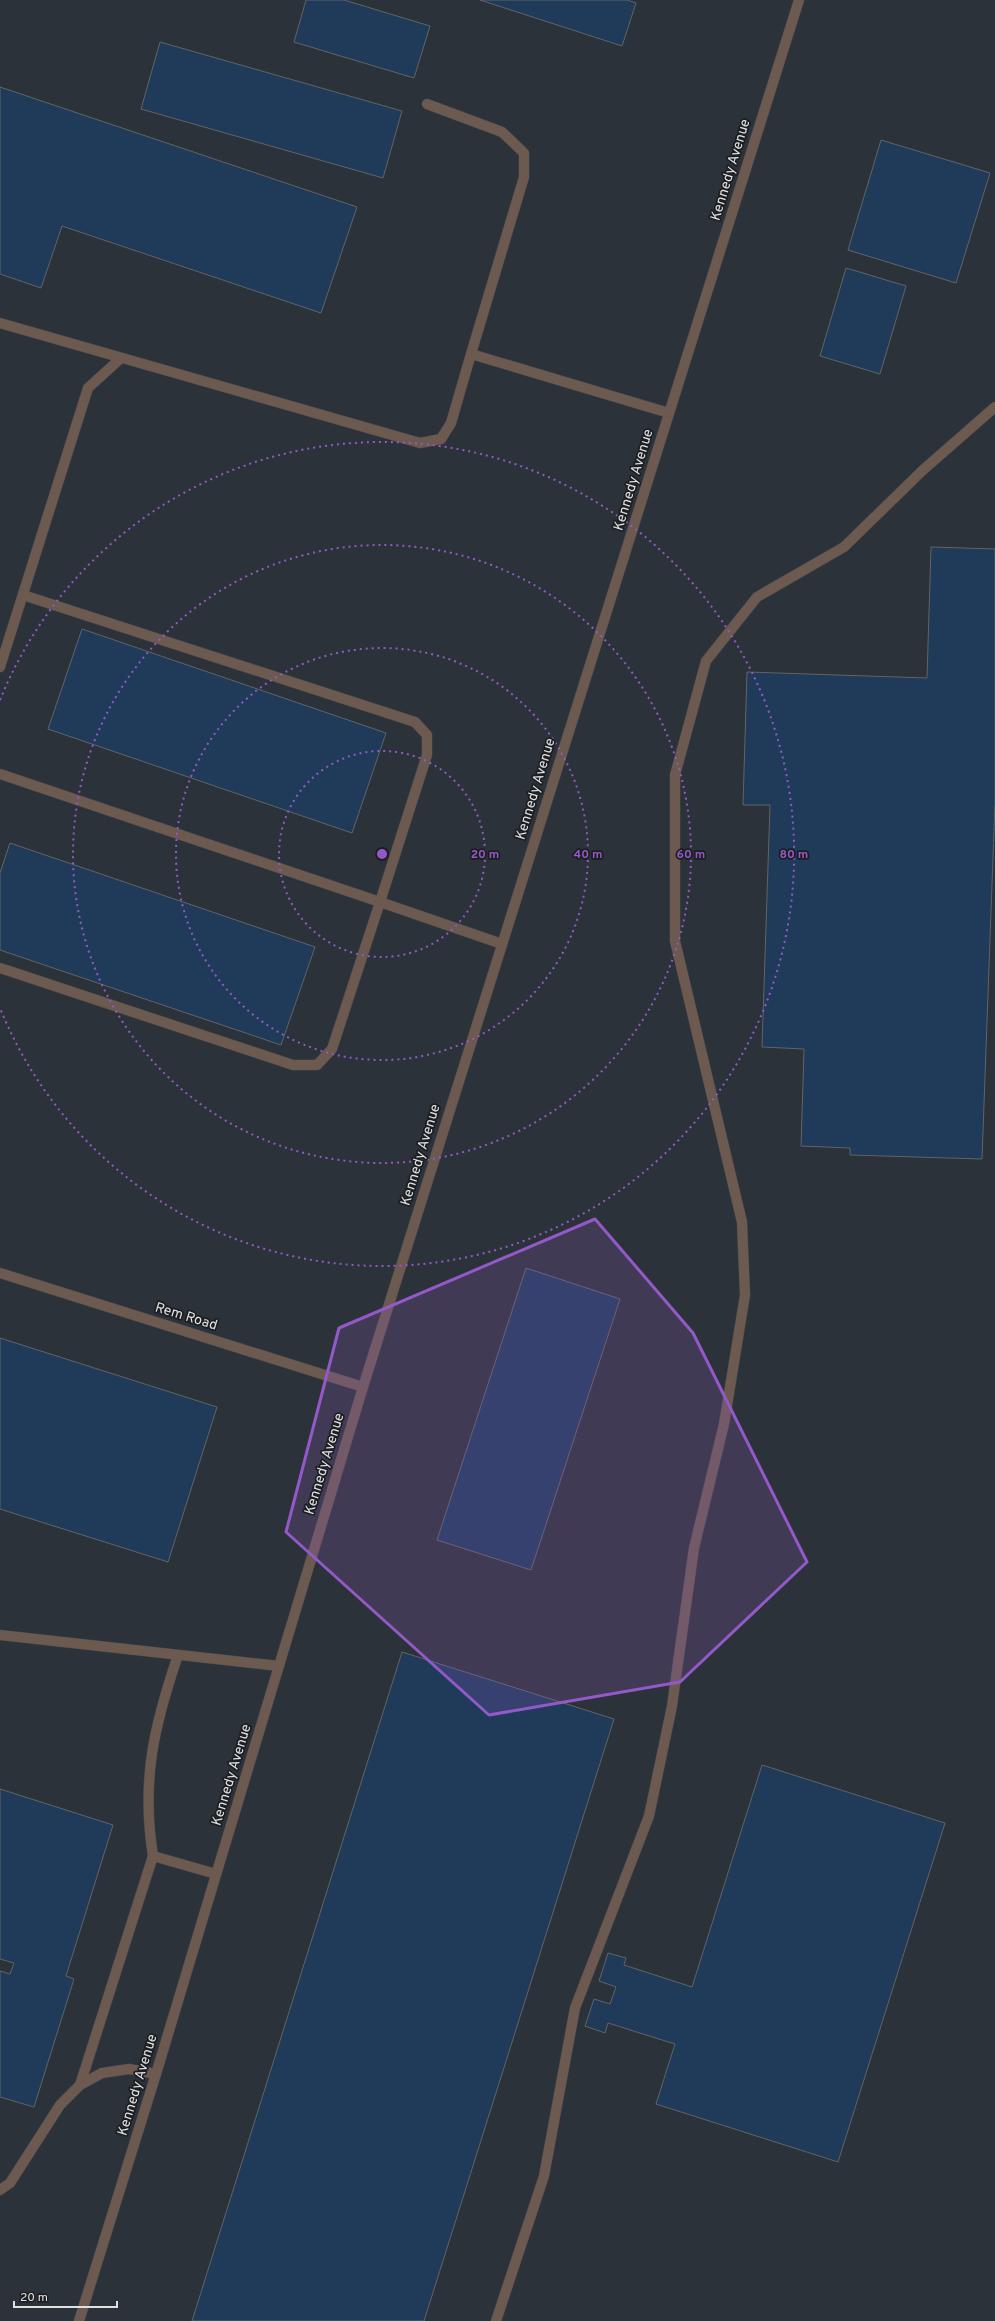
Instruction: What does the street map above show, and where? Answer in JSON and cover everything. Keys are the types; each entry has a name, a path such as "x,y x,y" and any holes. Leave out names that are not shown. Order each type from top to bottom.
{"street":[{"name":"Kennedy Avenue","path":"79,2321 156,2074 363,1387 799,0"},
{"path":"0,323 420,443 441,439 451,423 524,177 524,153 502,132 427,104"},
{"path":"471,354 669,413"},
{"path":"0,666 88,388 121,358"},
{"path":"496,2321 544,2176 575,2008 648,1816 672,1706 694,1548 724,1424 745,1295 742,1222 675,941 675,775 706,661 757,597 844,547 924,470 995,407"},
{"path":"0,968 293,1065 317,1065 332,1049 427,755 428,735 415,722 23,595"},
{"path":"0,774 502,944"},
{"name":"Rem Road","path":"0,1273 363,1387"},
{"path":"0,1636 279,1666"},
{"path":"80,2085 153,1856 148,1822 147,1782 152,1746 161,1704 178,1655"},
{"path":"153,1856 216,1874"},
{"path":"0,2190 10,2184 60,2105 80,2085 102,2073 129,2069 156,2074"}],"highlighted area":[{"path":"595,1219 693,1333 807,1562 680,1682 489,1715 286,1532 339,1328"}],"shaded area":[{"path":"0,0 995,0 995,2321 0,2321"}],"building":[{"path":"306,0 344,0 430,26 414,78 294,42"},
{"path":"480,0 627,0 636,3 622,46"},
{"path":"160,42 402,111 383,178 141,109"},
{"path":"0,87 357,207 321,313 62,226 41,288 0,274"},
{"path":"881,140 990,173 956,283 848,250"},
{"path":"846,268 906,286 880,374 820,356"},
{"path":"931,547 995,549 995,802 982,1159 850,1155 850,1148 801,1146 804,1049 762,1047 770,805 743,805 747,672 927,678"},
{"path":"82,629 386,733 352,833 48,729"},
{"path":"10,843 315,947 281,1045 0,950 0,873"},
{"path":"526,1268 620,1299 531,1570 437,1540"},
{"path":"0,1338 217,1407 168,1562 0,1509"},
{"path":"402,1652 614,1719 424,2321 192,2321"},
{"path":"762,1765 945,1823 838,2162 656,2104 675,2044 608,2023 605,2033 585,2026 594,1999 610,2004 616,1987 599,1981 608,1953 626,1958 624,1965 692,1987"},
{"path":"0,1789 113,1825 66,1976 74,1979 34,2107 0,2097 0,1971 10,1974 14,1963 0,1959"}]}
